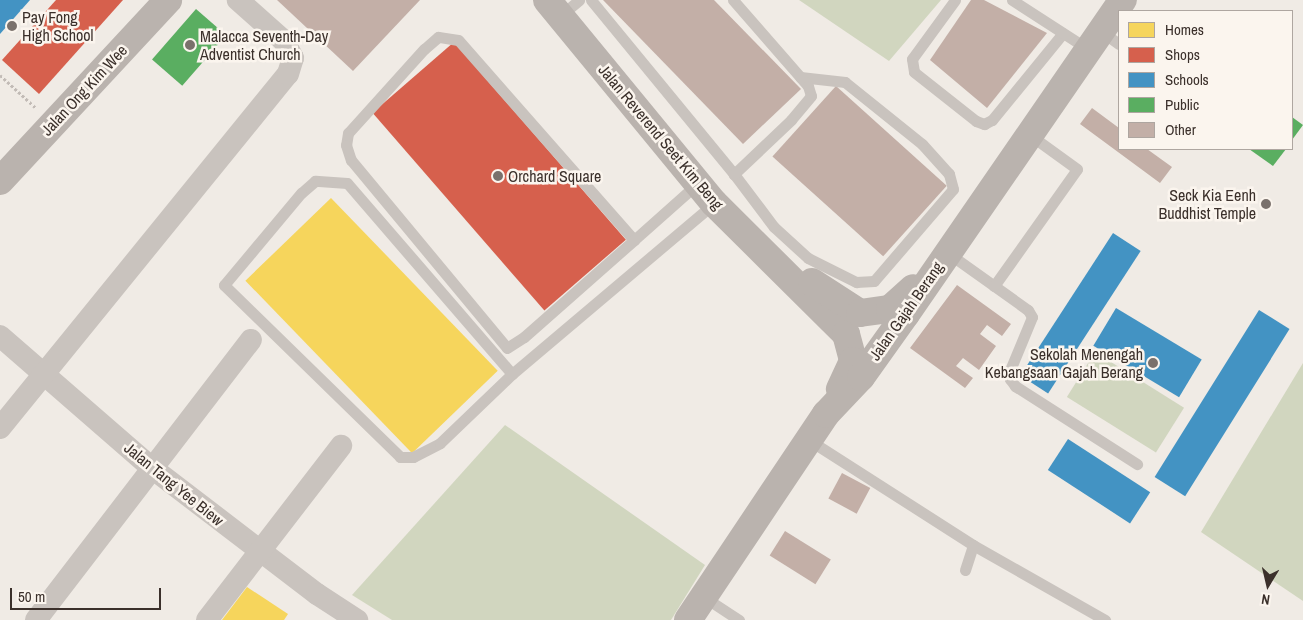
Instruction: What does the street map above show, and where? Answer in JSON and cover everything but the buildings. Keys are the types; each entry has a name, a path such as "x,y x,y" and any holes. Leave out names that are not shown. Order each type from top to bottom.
{"street":[{"name":"Jalan Ong Kim Wee","path":"0,181 168,0"},
{"path":"0,428 288,74 293,58 284,41 238,0"},
{"name":"Jalan Reverend Seet Kim Beng","path":"562,5 706,193 846,334 852,347 854,361 826,414"},
{"name":"Jalan Gajah Berang","path":"688,620 826,414 861,377 1030,135 1103,41 1118,10"},
{"name":"Jalan Reverend Seet Kim Beng","path":"780,268 821,286 860,313 878,313 903,300 947,252"},
{"name":"Jalan Tang Yee Biew","path":"0,336 152,468 259,551 357,620"},
{"path":"36,620 251,340"},
{"path":"207,620 341,446"}],"lane":[{"path":"591,0 734,174 774,227 801,252 856,282 874,281 953,189 949,174 922,144 845,82 800,77"},
{"path":"733,0 800,77 811,96 791,120 734,174"},
{"path":"955,0 912,59 914,72 976,122 984,124 992,120 1063,33"},
{"path":"1012,0 1063,33 1103,41"},
{"path":"634,240 458,40 438,37 424,49 348,132 346,145 351,160 507,348 524,337 634,240 706,193"},
{"path":"994,286 1077,170 1030,135"},
{"path":"512,374 348,183 315,181 300,193 224,285 400,457 413,457 440,443 706,193"},
{"path":"947,252 994,286 1032,317 1010,370 1010,379 1015,386 1137,464"},
{"path":"809,440 973,545 1105,620"},
{"path":"965,570 973,545"},
{"path":"704,596 739,620"}],"path":[{"path":"0,75 54,123"}],"green space":[{"path":"799,0 941,0 889,61"},
{"path":"1095,352 1184,408 1156,453 1067,397"},
{"path":"1303,363 1303,601 1201,532"},
{"path":"505,425 705,565 671,620 392,620 352,595"}],"place":[{"name":"Pay Fong High School","path":"12,26"},
{"name":"Malacca Seventh-Day Adventist Church","path":"190,45"},
{"name":"Orchard Square","path":"498,176"},
{"name":"Seck Kia Eenh Buddhist Temple","path":"1266,204"},
{"name":"Sekolah Menengah Kebangsaan Gajah Berang","path":"1153,363"}]}
